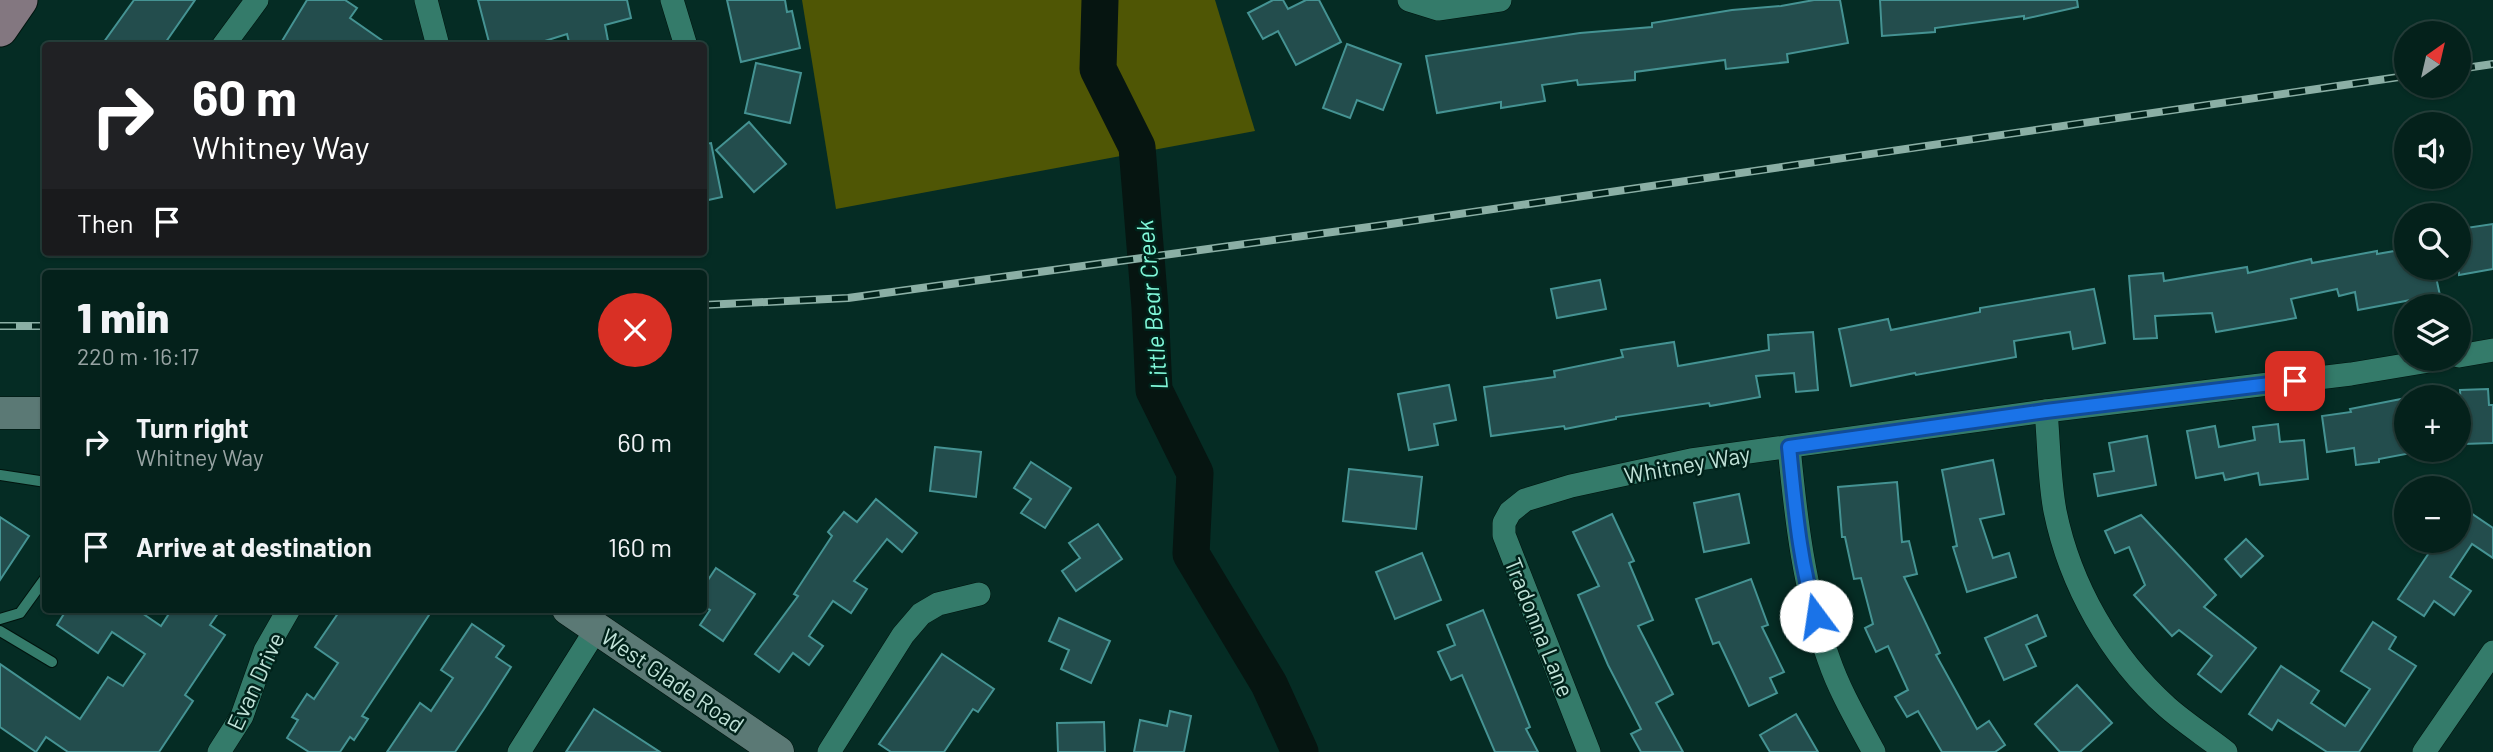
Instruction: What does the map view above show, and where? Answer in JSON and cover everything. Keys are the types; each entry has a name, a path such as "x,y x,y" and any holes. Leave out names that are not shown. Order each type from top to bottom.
{"main road":[{"path":"0,29 20,0"},
{"path":"0,413 42,413"},
{"name":"West Glade Road","path":"574,613 778,752"}],"street":[{"path":"226,42 257,0"},
{"path":"426,0 437,42"},
{"path":"673,0 685,42"},
{"path":"1409,0 1438,9 1500,0"},
{"path":"2471,354 2493,350"},
{"name":"Whitney Way","path":"1519,505 1525,500 1571,486 1691,460 2394,367"},
{"path":"2046,411 2055,509 2067,557 2093,612 2124,662 2167,707 2226,752"},
{"path":"1789,447 1796,517 1809,594 1829,660 1848,705 1874,752"},
{"name":"Tradonna Lane","path":"1519,505 1510,512 1504,523 1504,535 1589,752"},
{"path":"829,752 903,635 922,614 938,604 979,594"},
{"name":"Evan Drive","path":"219,752 242,716 265,651 287,613"},
{"path":"519,752 597,628"},
{"path":"2424,752 2493,652"}],"lane":[{"path":"0,475 42,481"},
{"path":"0,619 20,613 42,583"},
{"path":"0,631 52,662"}],"green space":[{"path":"802,0 1215,0 1255,131 836,209"}],"building":[{"path":"134,0 195,0 166,42 104,42"},
{"path":"307,0 345,0 357,8 350,18 384,42 281,42"},
{"path":"478,0 627,0 631,18 605,25 608,42 569,42 567,34 542,42 489,42"},
{"path":"727,0 785,0 787,12 792,11 800,48 741,62"},
{"path":"1273,0 1283,0 1288,9 1306,0 1319,0 1341,42 1296,65 1278,31 1263,39 1248,13"},
{"path":"1814,0 1840,0 1848,43 1787,54 1788,62 1726,69 1725,60 1635,72 1635,80 1578,85 1577,80 1542,85 1545,101 1501,108 1501,102 1437,113 1426,56 1580,33 1652,27 1652,23"},
{"path":"1880,0 2077,0 2078,7 2024,19 2024,16 1935,28 1935,32 1882,36"},
{"path":"1347,44 1401,64 1383,110 1357,100 1350,118 1323,108"},
{"path":"756,63 801,73 790,123 745,113"},
{"path":"749,122 786,164 754,192 716,150"},
{"path":"711,143 722,197 707,200 707,144"},
{"path":"2493,224 2493,269 2471,273 2471,227"},
{"path":"2377,251 2377,254 2394,251 2394,280 2437,280 2440,294 2394,294 2394,303 2358,310 2355,292 2339,296 2337,289 2291,299 2296,318 2216,332 2212,313 2155,316 2157,338 2134,339 2129,276 2163,273 2164,281 2247,267 2248,273 2311,259 2312,263"},
{"path":"1600,280 1606,309 1557,318 1551,289"},
{"path":"2094,289 2105,343 2073,349 2070,332 2014,341 2016,357 1851,386 1839,329 1888,319 1891,330 1980,312 1980,308"},
{"path":"1813,332 1818,390 1796,392 1794,373 1756,376 1760,397 1616,417 1565,429 1564,426 1491,436 1484,387 1555,377 1554,371 1623,357 1621,350 1674,342 1678,366 1769,350 1768,335"},
{"path":"1449,385 1456,420 1434,424 1438,445 1409,450 1398,394"},
{"path":"2488,389 2489,405 2493,405 2493,443 2471,444 2471,390"},
{"path":"2394,400 2394,456 2379,459 2379,462 2356,465 2354,448 2327,452 2322,416 2351,412 2350,409"},
{"path":"2278,424 2280,442 2304,440 2308,479 2260,485 2258,473 2225,480 2223,473 2196,478 2187,431 2215,426 2219,447 2255,440 2253,427"},
{"path":"2147,436 2156,485 2098,496 2094,474 2114,471 2109,443"},
{"path":"935,447 981,452 976,497 930,491"},
{"path":"1993,460 2004,514 1980,519 1993,558 2009,553 2016,577 1967,592 1953,547 1957,546 1942,470"},
{"path":"1031,462 1071,488 1045,528 1021,513 1031,499 1014,488"},
{"path":"1349,469 1422,477 1416,529 1343,521"},
{"path":"1897,482 1902,542 1909,541 1917,574 1904,577 1940,653 1936,655 1977,729 1989,721 2005,745 1995,752 1942,752 1918,711 1907,717 1895,697 1908,690 1888,646 1876,652 1865,628 1873,624 1861,578 1854,579 1845,537 1842,537 1838,487"},
{"path":"1739,494 1749,543 1704,552 1694,503"},
{"path":"876,499 917,533 902,552 887,539 854,581 867,589 851,613 833,601 809,636 823,646 809,665 793,653 779,672 755,654 798,596 794,594 832,536 828,532 844,512 857,522"},
{"path":"2471,513 2493,528 2493,558 2472,544"},
{"path":"1612,514 1634,561 1629,563 1653,620 1638,626 1673,694 1656,703 1683,752 1641,752 1631,734 1641,729 1608,665 1578,595 1599,586 1573,532"},
{"path":"2141,515 2216,595 2204,607 2256,648 2221,692 2198,674 2212,656 2179,630 2172,636 2134,595 2145,585 2129,547 2115,553 2105,531"},
{"path":"0,517 29,536 0,580"},
{"path":"1098,524 1122,559 1076,591 1062,571 1080,558 1069,543"},
{"path":"2246,539 2263,556 2241,577 2225,559"},
{"path":"1422,553 1441,600 1395,619 1376,572"},
{"path":"2429,553 2466,553 2450,577 2471,591 2454,615 2434,601 2424,616 2398,599"},
{"path":"716,568 755,594 723,641 700,625 710,610 707,608 707,582"},
{"path":"1751,579 1768,625 1762,627 1784,672 1770,678 1777,693 1749,706 1719,642 1713,644 1696,599"},
{"path":"1483,610 1530,727 1526,729 1538,752 1495,752 1462,675 1451,680 1438,652 1455,645 1447,625"},
{"path":"64,613 142,613 161,626 169,613 218,613 210,625 225,635 185,695 193,701 159,752 68,752 46,737 36,752 0,727 0,664 80,719 108,677 123,686 145,654 112,632 98,653 57,625"},
{"path":"338,613 430,613 362,716 368,719 354,740 350,737 340,752 309,752 287,738 298,720 292,717 307,694 314,699 338,663 315,647"},
{"path":"2037,615 2046,636 2026,645 2036,666 2004,680 1985,638"},
{"path":"1059,618 1110,641 1091,683 1061,669 1069,650 1049,641"},
{"path":"2373,622 2396,637 2389,649 2416,666 2359,752 2327,752 2278,720 2272,730 2249,714 2281,666 2319,691 2311,703 2345,726 2370,689 2341,671"},
{"path":"472,624 504,646 496,657 511,667 484,709 455,752 387,752 420,703 431,711 453,678 441,670"},
{"path":"942,654 994,689 978,712 973,709 944,752 891,752 879,744"},
{"path":"2077,685 2112,723 2080,752 2060,752 2035,724"},
{"path":"594,709 660,752 566,752"},
{"path":"1170,711 1191,716 1184,752 1134,752 1140,720 1167,726"},
{"path":"1796,714 1818,752 1770,752 1760,735"},
{"path":"1104,722 1105,752 1058,752 1057,723"}],"waterway":[{"name":"Little Bear Creek","path":"1100,0 1098,69 1137,147 1154,390 1195,473 1191,554 1269,684 1300,752"}],"railway":[{"path":"2471,67 2493,64"},
{"path":"707,305 848,298 1384,225 2394,78"},
{"path":"0,326 42,326"}],"route":[{"path":"1816,616 1809,594 1796,517 1789,447 2046,411 2295,381"}]}
